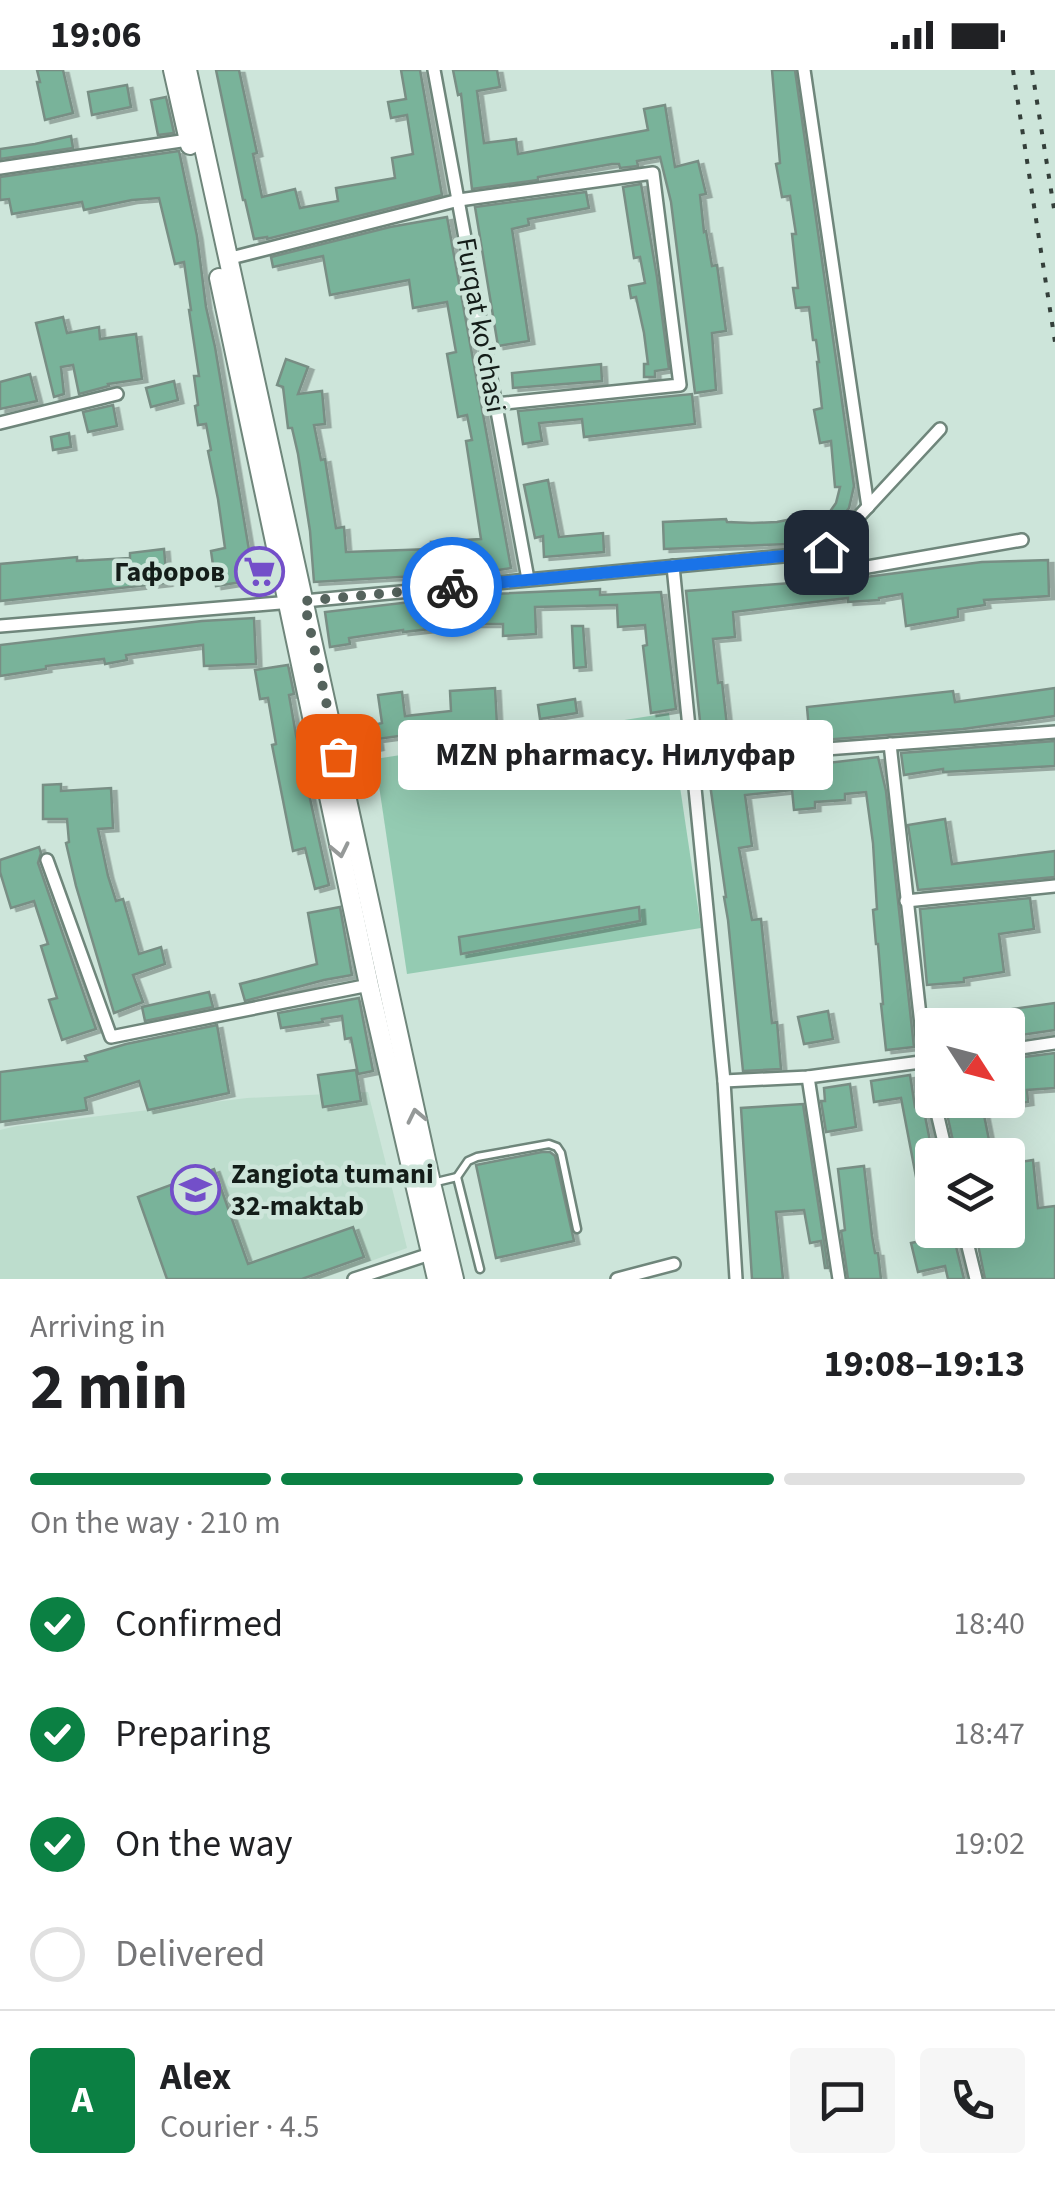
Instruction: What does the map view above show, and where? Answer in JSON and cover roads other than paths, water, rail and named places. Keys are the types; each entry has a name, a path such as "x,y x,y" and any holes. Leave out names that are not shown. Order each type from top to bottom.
{"main road":[{"path":"174,70 454,1279"},
{"path":"186,70 296,602 369,985 436,1279"}],"street":[{"name":"Furqat ko'chasi","path":"434,70 528,579"},
{"path":"804,70 868,508"},
{"path":"0,168 188,140"},
{"path":"227,259 459,200 653,173 680,386 496,404"},
{"path":"0,422 117,394"},
{"path":"826,552 940,429"},
{"path":"0,626 826,552 856,568 1022,540"},
{"path":"673,566 724,1081 736,1279"},
{"path":"692,759 1055,732"},
{"path":"890,744 921,1008"},
{"path":"48,860 111,1037 369,985"},
{"path":"906,901 1055,886"},
{"path":"1025,1047 1055,1043"},
{"path":"724,1081 808,1077 915,1063"},
{"path":"808,1077 839,1279"},
{"path":"968,1248 976,1279"},
{"path":"354,1279 430,1254"},
{"path":"618,1279 674,1264"}],"lane":[{"path":"431,1183 457,1177 468,1161 477,1157 549,1144 561,1153 577,1229"},
{"path":"457,1177 480,1270"}],"railway":[{"path":"1013,70 1055,342"},
{"path":"1032,70 1055,215"}],"place":[{"name":"Гафоров","path":"260,571"},
{"name":"MZN pharmacy. Нилуфар","path":"338,756"},
{"name":"Zangiota tumani 32-maktab","path":"196,1189"}]}
